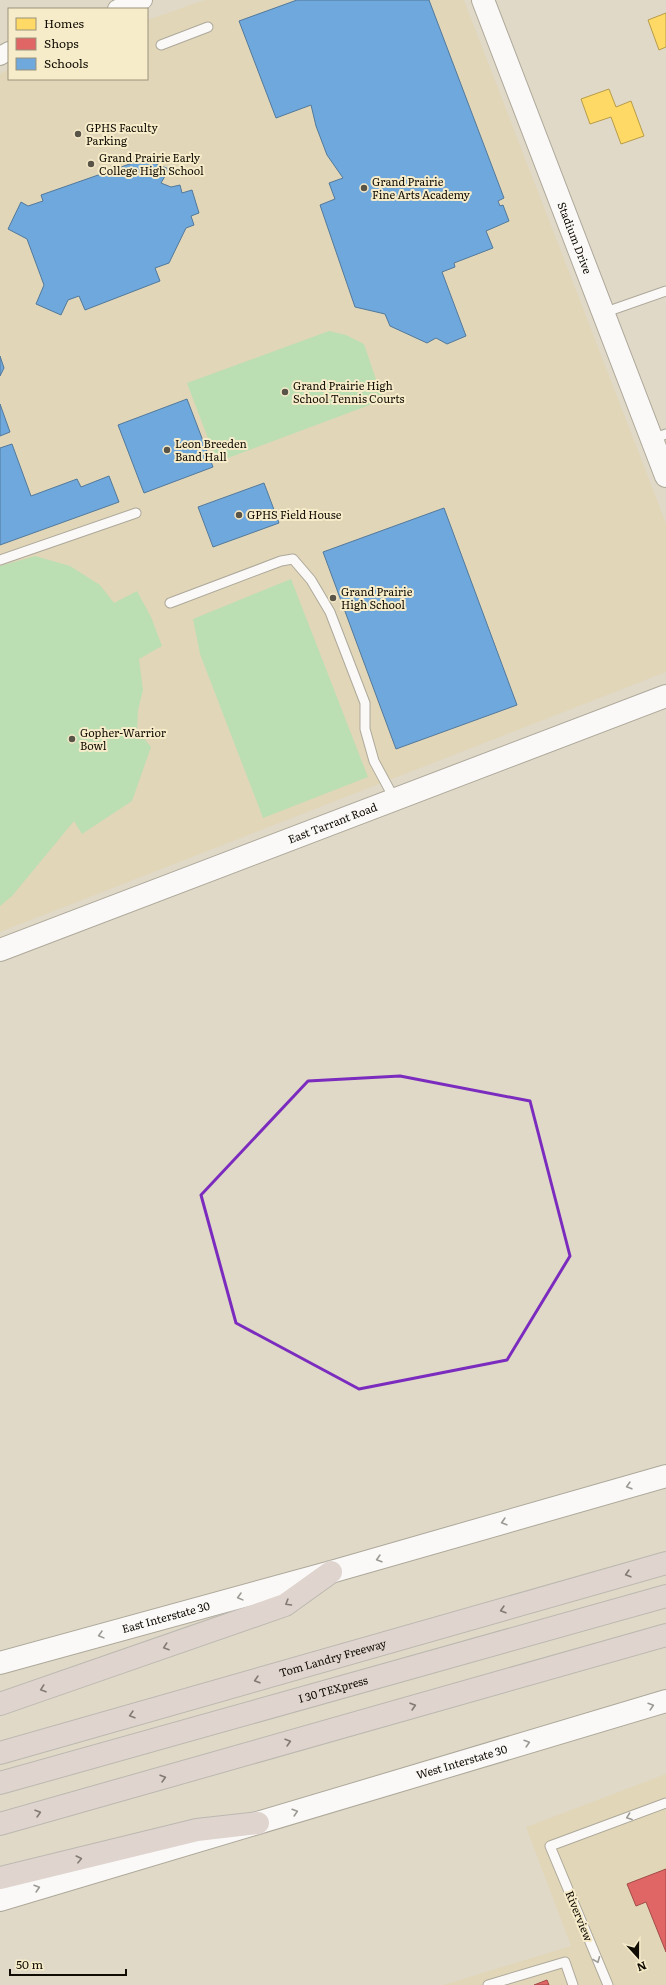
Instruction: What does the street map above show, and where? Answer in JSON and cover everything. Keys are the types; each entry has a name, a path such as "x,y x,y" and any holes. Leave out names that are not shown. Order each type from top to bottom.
{"highway":[{"name":"Tom Landry Freeway","path":"0,1753 666,1563"},
{"path":"0,1704 285,1605 331,1572"},
{"name":"I 30 TEXpress","path":"0,1783 666,1596"},
{"path":"0,1824 666,1634"},
{"path":"0,1878 197,1830 258,1823"}],"main road":[{"name":"Stadium Drive","path":"484,0 603,313 659,436 666,476"},
{"name":"East Tarrant Road","path":"0,950 666,696"},
{"path":"331,1572 666,1476"},
{"name":"East Interstate 30","path":"0,1663 331,1572"},
{"name":"West Interstate 30","path":"258,1823 666,1701"},
{"path":"0,1900 258,1823"}],"street":[{"path":"120,8 143,0"}],"lane":[{"path":"161,46 208,27"},
{"path":"603,313 666,291"},
{"path":"0,560 136,513"},
{"path":"170,603 281,561 293,559 311,580 330,612 365,703 366,728 374,761 395,800"},
{"name":"Riverview","path":"608,1985 550,1846 666,1803"},
{"path":"488,1985 565,1962 573,1985"}],"highlighted area":[{"path":"400,1076 530,1101 570,1256 507,1360 359,1389 236,1323 201,1195 308,1081"}],"shaded area":[{"name":"Grand Prairie High School","path":"205,0 464,0 666,523 666,672 0,932 0,74 8,70 8,80 148,80 148,20"},
{"path":"666,1774 666,1985 443,1985 571,1946 526,1827"}],"green space":[{"name":"Grand Prairie High School Tennis Courts","path":"329,331 346,335 364,344 383,400 217,462 187,383"},
{"name":"Gopher-Warrior Bowl","path":"35,556 70,566 100,585 114,603 137,591 151,617 162,646 139,659 143,690 138,710 137,730 151,747 132,801 82,834 74,821 12,896 0,906 0,566"},
{"path":"291,579 368,777 263,818 200,654 193,619"}],"building: Homes":[{"path":"666,13 666,47 659,50 648,20"},
{"path":"609,89 616,107 631,101 644,136 621,144 611,117 590,124 581,99"}],"building: Shops":[{"path":"666,1869 666,1952 646,1902 636,1906 627,1884"},
{"path":"547,1980 549,1985 534,1985"}],"building: Schools":[{"path":"297,0 429,0 504,198 498,201 500,206 503,205 509,221 486,231 493,248 454,263 455,267 442,272 466,336 447,344 436,338 427,343 390,326 385,314 355,307 320,205 335,199 329,183 343,178 327,155 316,126 311,105 276,118 239,21"},
{"path":"144,159 169,169 161,183 171,187 180,185 182,193 192,190 199,213 191,216 194,225 186,228 169,263 155,268 160,281 85,310 79,296 68,300 61,315 36,304 44,285 27,239 8,229 21,202 28,206 43,201 41,195"},
{"path":"0,356 4,368 0,376"},
{"name":"Leon Breeden Band Hall","path":"187,399 213,467 144,493 118,425"},
{"path":"0,404 10,432 0,436"},
{"path":"12,444 31,496 77,479 81,487 109,476 119,502 0,545 0,448"},
{"name":"GPHS Field House","path":"264,483 279,523 213,547 198,507"},
{"path":"444,508 517,705 396,749 323,552"}],"place":[{"name":"GPHS Faculty Parking","path":"78,134"},
{"name":"Grand Prairie Early College High School","path":"91,164"},
{"name":"Grand Prairie Fine Arts Academy","path":"364,188"},
{"name":"Grand Prairie High School Tennis Courts","path":"285,392"},
{"name":"Leon Breeden Band Hall","path":"167,450"},
{"name":"GPHS Field House","path":"239,515"},
{"name":"Grand Prairie High School","path":"333,598"},
{"name":"Gopher-Warrior Bowl","path":"72,739"}]}
